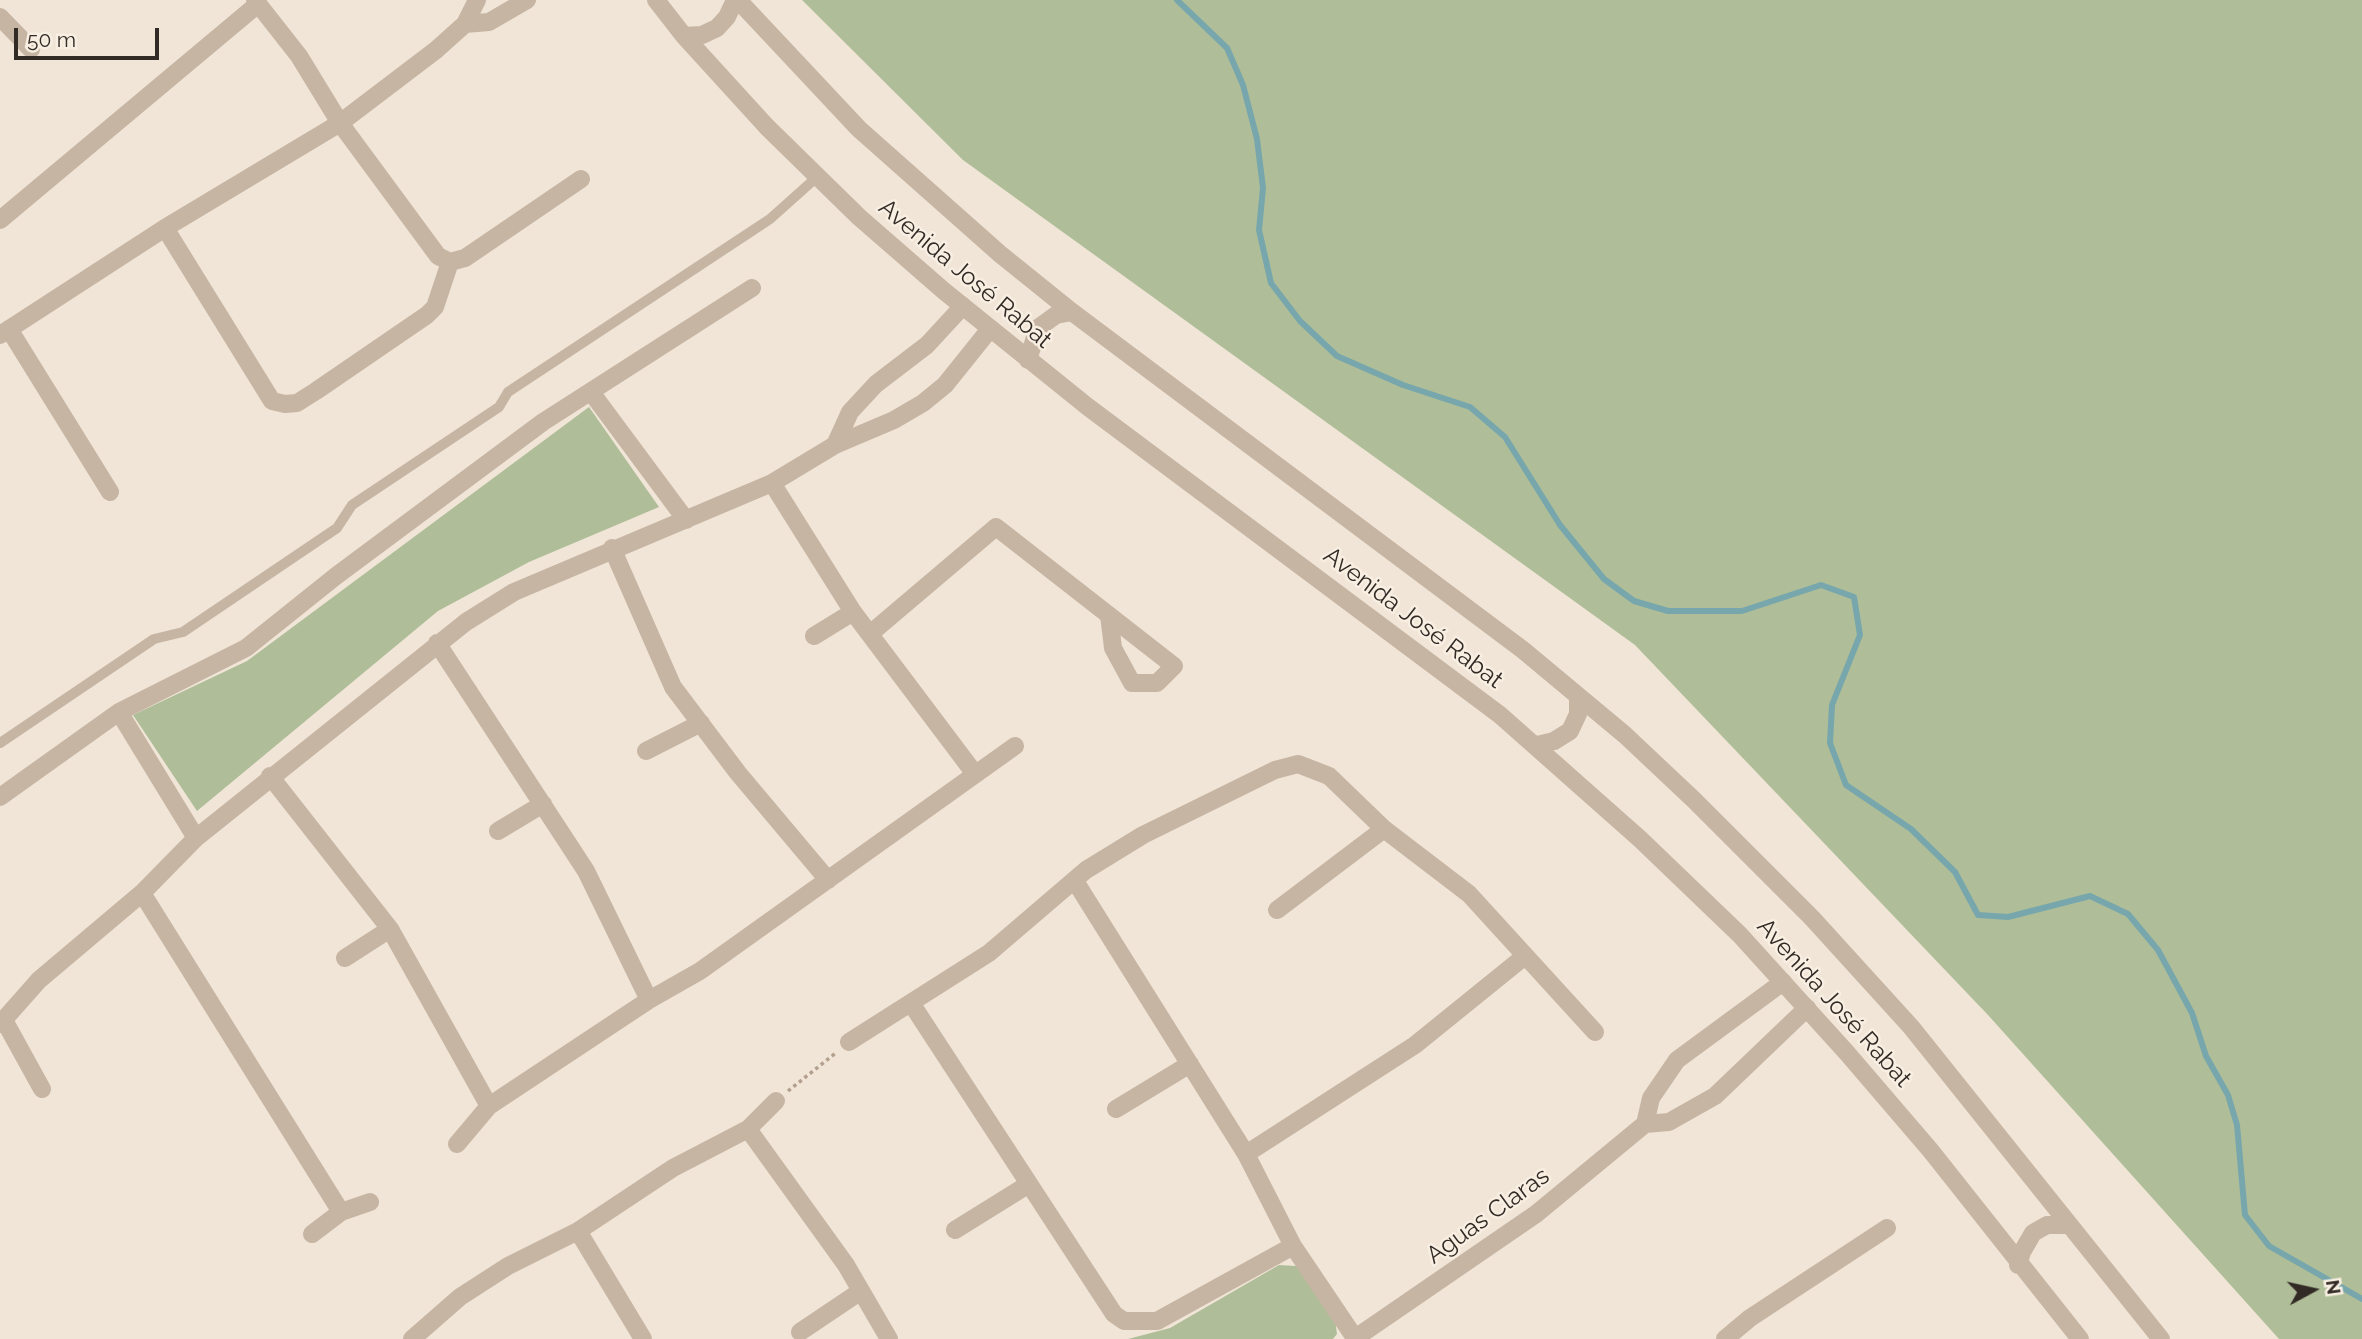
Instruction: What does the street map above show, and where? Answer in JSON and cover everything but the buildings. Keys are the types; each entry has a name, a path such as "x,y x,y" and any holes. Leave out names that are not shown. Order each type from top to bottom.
{"street":[{"path":"110,492 5,332 165,228 340,123 466,24 477,0"},
{"path":"466,24 496,20 527,0"},
{"name":"Avenida José Rabat","path":"656,0 684,36 817,177 963,306 1028,360 1430,660 1537,745 1713,907 1807,1008 1922,1140 2018,1265 2080,1339"},
{"path":"684,36 702,35 717,28 737,0"},
{"name":"Avenida José Rabat","path":"737,0 859,129 943,206 1072,312 1477,615 1625,735 1743,846 1912,1028 2161,1339"},
{"path":"0,220 256,2 299,56 340,123 438,256 450,262 465,258 581,180"},
{"path":"0,17 30,49"},
{"path":"165,228 272,401 285,404 297,402 316,391 427,315 435,307 450,262"},
{"path":"0,797 119,712 246,648 336,576 543,422 752,288"},
{"path":"835,445 850,412 867,393 927,345 963,306"},
{"path":"1028,360 1038,328 1056,315 1072,312"},
{"path":"42,1089 2,1022 39,980 142,893 196,838 270,776 437,643 514,592 612,548 772,483 835,445 859,436 923,403 945,385 990,329"},
{"path":"591,392 686,520"},
{"path":"772,483 853,612 975,774"},
{"path":"871,633 996,527 1109,615"},
{"path":"612,548 673,687 828,880"},
{"path":"814,636 853,612"},
{"path":"437,643 586,871 649,1000"},
{"path":"1537,745 1554,741 1570,731 1578,714 1578,696"},
{"path":"119,712 196,838"},
{"path":"646,751 701,723"},
{"path":"457,1144 489,1106 649,1000 700,971 1015,746"},
{"path":"849,1042 989,953 1086,870 1143,835 1287,764 1311,767 1329,776 1384,829 1469,894 1595,1032"},
{"path":"270,776 390,929 489,1106"},
{"path":"498,831 543,804"},
{"path":"1278,910 1384,829"},
{"path":"1075,881 1246,1154 1293,1246 1354,1338"},
{"path":"142,893 341,1212"},
{"path":"345,958 390,929"},
{"path":"1246,1154 1415,1045 1525,956"},
{"path":"1645,1124 1651,1098 1677,1060 1783,982"},
{"path":"911,1003 1114,1314 1124,1321 1157,1321 1293,1246"},
{"name":"Aguas Claras","path":"1354,1338 1536,1214 1645,1124 1669,1122 1715,1096 1807,1008"},
{"path":"1116,1110 1190,1064"},
{"path":"412,1339 470,1291 508,1266 579,1231 673,1168 748,1129 776,1101"},
{"path":"748,1129 861,1292 889,1339"},
{"path":"955,1230 1029,1184"},
{"path":"312,1234 341,1212 370,1202"},
{"path":"2018,1265 2033,1233 2047,1225 2068,1225"},
{"path":"1725,1339 1750,1318 1887,1228"},
{"path":"579,1231 643,1339"},
{"path":"800,1332 861,1292"}],"lane":[{"path":"0,743 154,639 183,632 337,528 352,505 499,407 508,392 770,219 817,177"}],"path":[{"path":"776,1101 849,1042"}],"green space":[{"path":"802,0 2362,0 2362,1339 2279,1339 1988,1015 1635,645 963,160"},
{"path":"589,407 659,507 529,562 438,611 197,811 133,715 247,661"},
{"path":"1279,1265 1296,1266 1335,1320 1337,1334 1333,1339 1128,1339 1170,1328"}],"waterway":[{"path":"1177,0 1227,48 1243,85 1257,139 1263,188 1259,230 1271,283 1300,321 1337,356 1403,385 1470,407 1505,437 1560,525 1604,579 1634,601 1668,611 1742,611 1821,585 1854,597 1860,635 1832,705 1830,743 1846,785 1911,829 1955,872 1978,915 2008,917 2090,896 2128,914 2158,950 2192,1013 2206,1056 2228,1095 2237,1125 2245,1215 2269,1246 2362,1299"}]}
